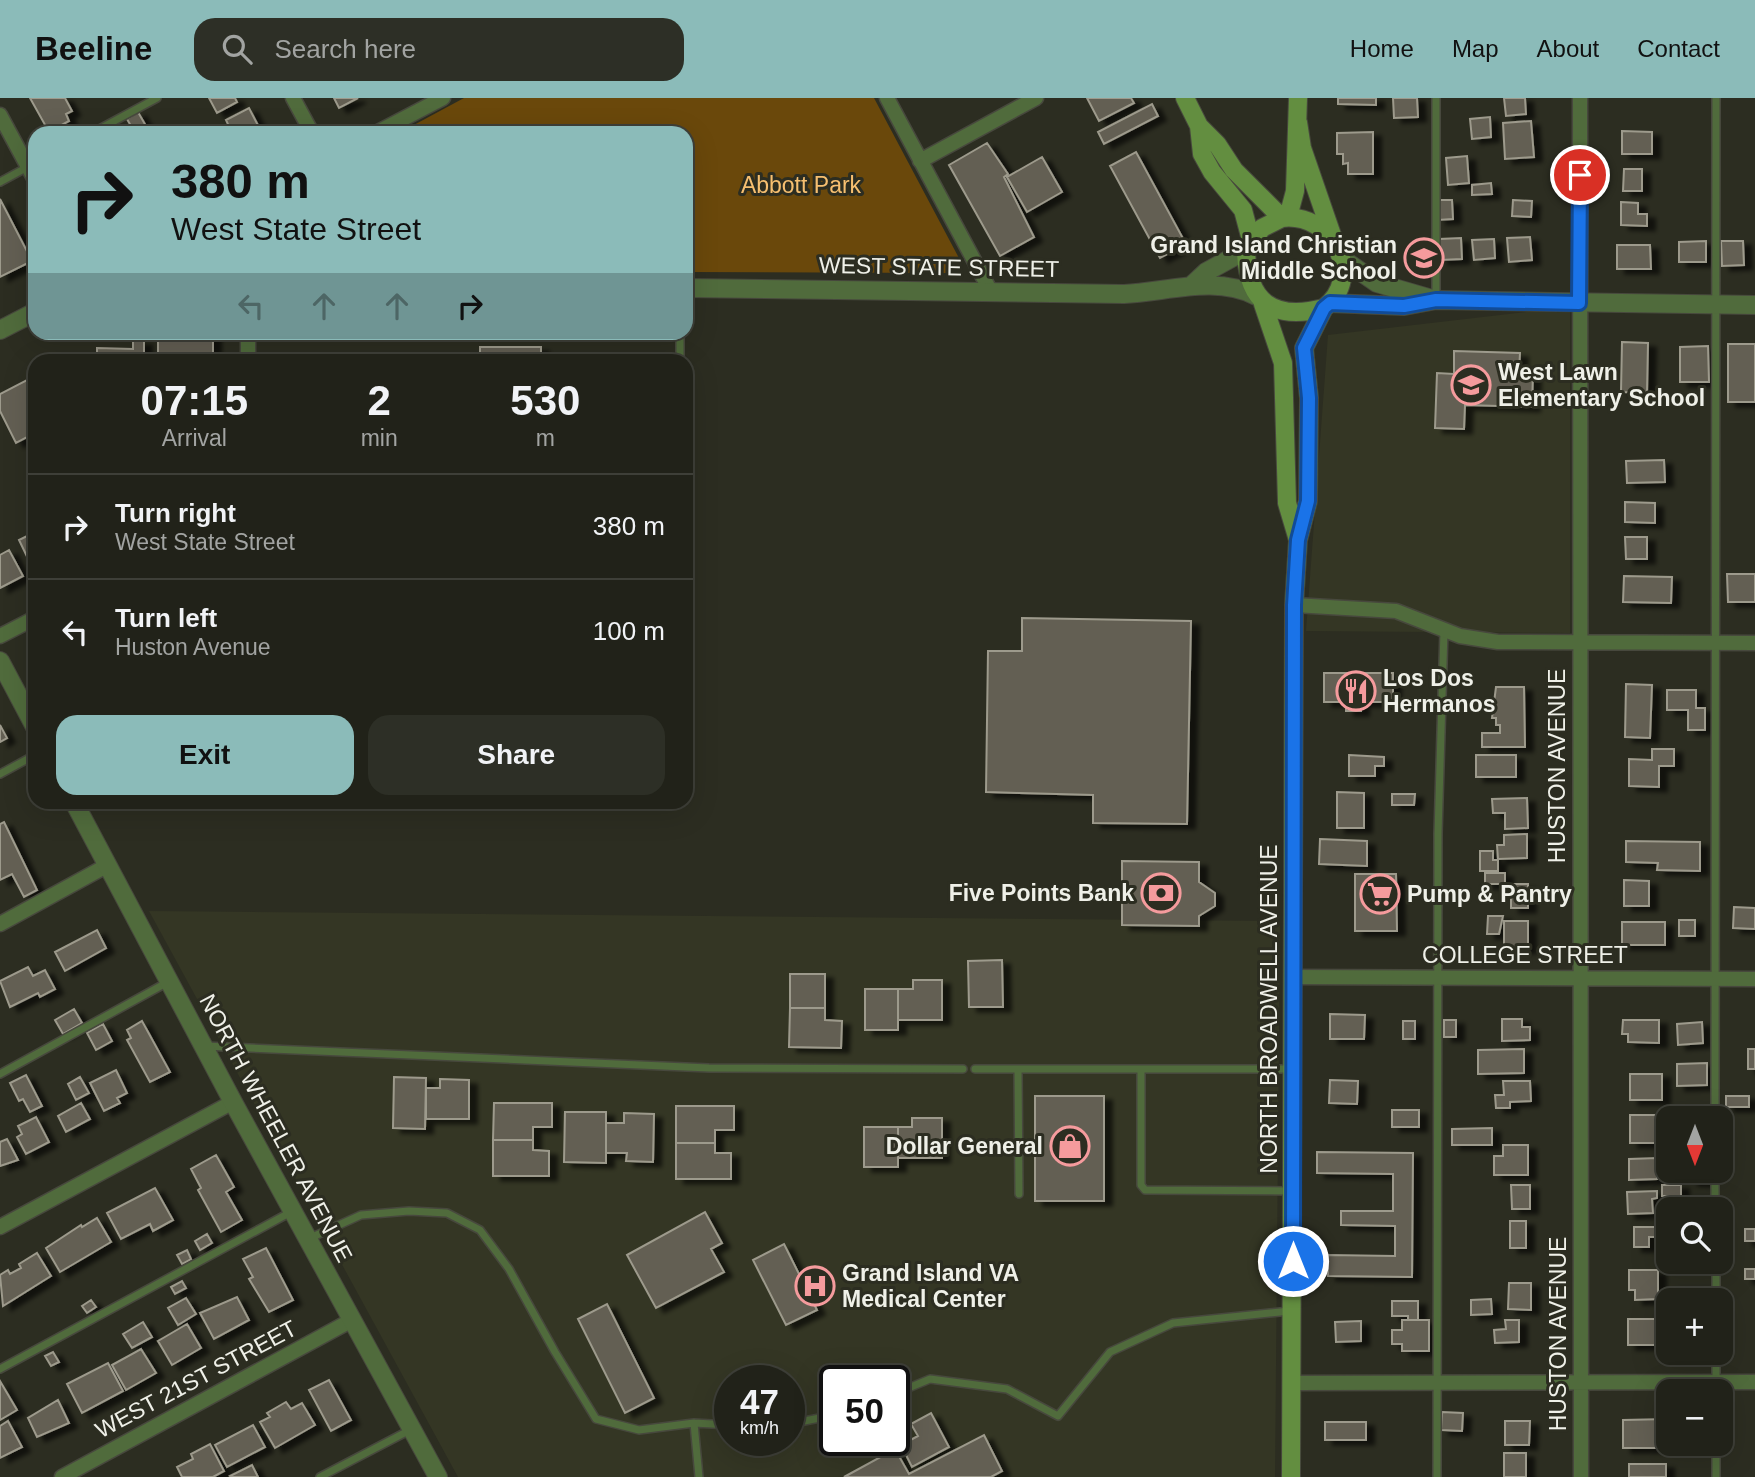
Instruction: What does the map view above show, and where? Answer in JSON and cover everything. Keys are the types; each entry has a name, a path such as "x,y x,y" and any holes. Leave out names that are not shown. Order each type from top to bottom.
{"main road":[{"path":"1185,98 1199,125 1217,144 1234,170 1285,218"},
{"path":"1285,218 1295,195 1298,98"},
{"path":"1199,125 1202,154 1212,172 1243,210 1250,281 1260,300 1294,311 1327,306 1338,287 1341,258 1302,148 1298,122"},
{"path":"1248,245 1262,228 1285,218 1314,223 1333,237"},
{"name":"NORTH BROADWELL AVENUE","path":"1260,300 1283,363 1287,503 1298,540"},
{"name":"NORTH BROADWELL AVENUE","path":"1291,1477 1294,605 1298,540 1308,501 1309,398 1304,348 1327,306"}],"street":[{"path":"293,98 308,126"},
{"path":"389,126 443,98"},
{"path":"887,98 991,292"},
{"path":"920,161 1036,98"},
{"name":"HUSTON AVENUE","path":"1580,98 1581,1477"},
{"path":"0,115 28,162"},
{"name":"WEST STATE STREET","path":"1191,286 1206,272 1248,245"},
{"path":"1341,258 1377,283 1436,300"},
{"name":"WEST STATE STREET","path":"693,288 1144,293 1191,286 1229,286 1260,300"},
{"path":"1327,306 1404,306 1436,300 1755,305"},
{"path":"0,330 28,316"},
{"path":"1294,605 1387,610 1480,640 1755,643"},
{"path":"0,636 28,622"},
{"path":"0,661 28,714"},
{"name":"NORTH WHEELER AVENUE","path":"78,809 233,1102 438,1477"},
{"path":"0,923 108,865"},
{"name":"COLLEGE STREET","path":"1294,978 1755,979"},
{"path":"0,1227 233,1102"},
{"name":"WEST 21ST STREET","path":"62,1477 352,1320"},
{"path":"1291,1383 1580,1382 1656,1385"},
{"path":"1733,1385 1755,1382"}],"lane":[{"path":"105,126 157,98"},
{"path":"1436,98 1436,300"},
{"path":"1715,1106 1716,98"},
{"path":"0,182 28,172"},
{"path":"1437,1477 1437,834 1444,629"},
{"path":"0,774 28,759"},
{"path":"0,1074 169,982"},
{"path":"203,1046 709,1068 962,1069"},
{"path":"975,1069 1294,1069"},
{"path":"1018,1069 1019,1194"},
{"path":"1142,1069 1141,1185 1145,1190 1293,1191"},
{"path":"0,1369 292,1211"},
{"path":"307,1239 361,1214 409,1211 447,1213 480,1230 509,1269 596,1419 639,1430 694,1423 714,1424"},
{"path":"910,1387 930,1379 1007,1389 1058,1416 1110,1352 1173,1323 1293,1311"},
{"path":"694,1423 698,1477"},
{"path":"320,1477 412,1429"},
{"path":"1716,1456 1716,1477"}],"shaded area":[{"path":"1570,307 1570,633 1306,631 1328,335"},
{"name":"Grand Island VA Medical Center","path":"149,911 1280,921 1275,1477 458,1477"}],"green space":[{"name":"Abbott Park","path":"464,98 874,98 960,260 949,273 693,272 693,126 412,126"}],"building":[{"path":"30,98 65,98 72,111 66,114 69,121 60,126 46,126"},
{"path":"209,98 235,98 237,102 217,113"},
{"path":"334,98 358,98 339,108"},
{"path":"1087,98 1131,98 1134,103 1099,121"},
{"path":"1338,98 1376,98 1376,105 1338,104"},
{"path":"1393,98 1417,98 1418,117 1394,118"},
{"path":"1504,98 1525,98 1526,114 1506,116"},
{"path":"1152,104 1158,116 1104,144 1098,132"},
{"path":"249,108 258,126 229,126 226,120"},
{"path":"138,112 146,126 131,126 127,119"},
{"path":"1490,117 1491,137 1472,139 1470,119"},
{"path":"1531,121 1534,157 1505,159 1503,123"},
{"path":"1622,131 1652,132 1652,154 1622,154"},
{"path":"1373,132 1373,174 1348,174 1348,163 1343,164 1343,154 1337,154 1337,133"},
{"path":"987,143 1008,174 1004,177 1034,237 1000,256 949,165"},
{"path":"1136,152 1186,244 1160,258 1110,166"},
{"path":"1467,156 1469,183 1448,185 1446,158"},
{"path":"1042,157 1062,192 1027,212 1007,177"},
{"path":"1624,169 1642,169 1642,191 1623,191"},
{"path":"1491,183 1492,194 1472,195 1472,185"},
{"path":"0,199 28,253 28,263 0,277"},
{"path":"1437,200 1452,200 1453,219 1438,220"},
{"path":"1513,200 1532,201 1531,217 1512,216"},
{"path":"1621,202 1638,203 1638,214 1647,214 1647,226 1621,225"},
{"path":"1530,237 1532,260 1509,262 1507,238"},
{"path":"1461,238 1462,259 1440,260 1439,239"},
{"path":"1494,239 1495,258 1474,260 1472,240"},
{"path":"1706,241 1706,262 1679,262 1679,242"},
{"path":"1721,241 1743,241 1744,265 1722,266"},
{"path":"1617,245 1650,245 1651,269 1617,269"},
{"path":"158,340 213,340 213,354 158,354"},
{"path":"133,341 144,341 144,354 97,354 97,348 133,349"},
{"path":"1622,342 1648,343 1647,393 1621,392"},
{"path":"1728,344 1755,344 1755,402 1728,402"},
{"path":"1708,346 1709,382 1680,382 1680,347"},
{"path":"480,347 541,347 541,354 480,354"},
{"path":"1454,351 1520,353 1519,372 1533,372 1532,407 1465,405 1464,429 1435,428 1437,373 1454,374"},
{"path":"27,380 28,382 28,437 16,443 0,411 0,394"},
{"path":"1664,460 1665,482 1627,483 1626,461"},
{"path":"1625,502 1655,503 1655,523 1625,522"},
{"path":"28,536 28,559 19,540"},
{"path":"1625,537 1647,537 1647,559 1626,559"},
{"path":"9,550 23,576 0,588 0,555"},
{"path":"1727,574 1755,574 1755,602 1728,602"},
{"path":"1624,576 1672,577 1671,603 1623,602"},
{"path":"1022,618 1191,621 1187,824 1093,823 1093,795 986,792 988,651 1022,651"},
{"path":"1324,673 1393,673 1393,702 1361,702 1361,711 1346,711 1346,702 1324,702"},
{"path":"1626,684 1652,685 1650,738 1625,737"},
{"path":"1496,687 1524,687 1525,747 1482,747 1482,733 1500,733 1500,725 1496,725 1496,718 1492,718"},
{"path":"1667,690 1696,690 1696,708 1705,708 1705,730 1688,730 1688,710 1667,710"},
{"path":"0,725 7,738 0,742"},
{"path":"1652,749 1674,749 1674,766 1659,766 1659,787 1629,786 1629,759 1652,760"},
{"path":"1349,755 1384,757 1384,766 1375,766 1375,776 1349,776"},
{"path":"1476,755 1516,755 1516,777 1476,777"},
{"path":"1337,792 1364,793 1364,828 1337,828"},
{"path":"1392,794 1415,794 1414,805 1392,805"},
{"path":"1527,798 1528,828 1505,829 1505,813 1493,813 1492,799"},
{"path":"4,822 37,890 24,897 12,874 0,880 0,824"},
{"path":"1527,834 1527,858 1498,859 1497,845 1504,845 1504,835"},
{"path":"1320,839 1367,841 1367,866 1319,864"},
{"path":"1626,841 1700,842 1700,871 1657,870 1658,863 1626,862"},
{"path":"1480,851 1493,851 1493,860 1498,860 1498,871 1480,871"},
{"path":"1122,861 1199,862 1199,882 1215,893 1215,906 1199,916 1199,926 1122,925"},
{"path":"1485,873 1505,873 1505,884 1485,884"},
{"path":"1355,874 1396,874 1397,931 1355,931"},
{"path":"1624,880 1649,881 1649,906 1624,906"},
{"path":"1511,884 1528,884 1528,908 1511,908"},
{"path":"1734,907 1755,908 1755,929 1733,928"},
{"path":"1488,916 1503,916 1499,934 1487,934"},
{"path":"1679,920 1695,920 1695,936 1679,936"},
{"path":"1504,921 1528,921 1528,949 1504,948"},
{"path":"1622,922 1665,922 1665,945 1622,945"},
{"path":"97,930 106,948 65,971 55,952"},
{"path":"1002,960 1003,1007 969,1007 968,961"},
{"path":"28,967 33,976 45,970 55,989 40,997 38,993 10,1007 0,981"},
{"path":"790,974 825,974 825,1008 790,1008"},
{"path":"913,980 942,980 942,1020 898,1020 898,989 913,989"},
{"path":"865,989 898,989 898,1030 865,1030"},
{"path":"790,1008 825,1008 825,1020 842,1021 841,1048 789,1047"},
{"path":"74,1009 82,1023 63,1034 55,1020"},
{"path":"1330,1014 1365,1015 1364,1039 1330,1039"},
{"path":"1502,1019 1522,1019 1522,1027 1530,1027 1530,1040 1502,1041"},
{"path":"1444,1020 1456,1020 1456,1037 1444,1037"},
{"path":"1623,1020 1659,1020 1659,1043 1628,1042 1628,1034 1622,1034"},
{"path":"142,1021 170,1072 150,1082 127,1040 131,1038 127,1030"},
{"path":"1403,1021 1415,1021 1415,1039 1403,1039"},
{"path":"1702,1022 1703,1043 1678,1045 1677,1024"},
{"path":"103,1024 112,1041 96,1050 87,1033"},
{"path":"1524,1049 1524,1073 1478,1074 1478,1050"},
{"path":"1748,1049 1755,1049 1755,1069 1748,1069"},
{"path":"1707,1063 1707,1085 1677,1086 1677,1064"},
{"path":"116,1070 127,1093 117,1098 120,1103 104,1111 90,1083"},
{"path":"1630,1074 1662,1074 1662,1100 1630,1100"},
{"path":"26,1075 42,1106 30,1112 23,1099 19,1101 10,1083"},
{"path":"80,1077 89,1093 76,1100 68,1084"},
{"path":"394,1077 426,1078 425,1129 393,1128"},
{"path":"440,1079 469,1080 469,1119 426,1119 426,1088 440,1088"},
{"path":"1330,1080 1358,1081 1357,1104 1329,1103"},
{"path":"1503,1081 1530,1081 1531,1101 1510,1102 1510,1108 1496,1108 1495,1095 1504,1095"},
{"path":"1035,1096 1104,1096 1104,1201 1035,1201"},
{"path":"1726,1096 1749,1096 1749,1107 1726,1106"},
{"path":"81,1103 90,1119 66,1132 58,1116"},
{"path":"494,1103 552,1103 552,1127 533,1127 533,1140 493,1140"},
{"path":"676,1106 734,1106 734,1130 715,1130 715,1143 676,1143"},
{"path":"1392,1110 1419,1110 1419,1127 1392,1127"},
{"path":"565,1112 606,1112 606,1163 564,1162"},
{"path":"624,1113 654,1114 653,1162 626,1161 627,1153 606,1153 606,1123 624,1123"},
{"path":"1630,1115 1656,1115 1656,1143 1630,1143"},
{"path":"36,1117 49,1142 26,1154 17,1137 22,1134 18,1126"},
{"path":"912,1118 942,1118 942,1158 898,1158 898,1127 912,1127"},
{"path":"864,1127 898,1127 898,1167 864,1167"},
{"path":"1492,1128 1492,1145 1452,1145 1452,1129"},
{"path":"7,1139 18,1160 0,1166 0,1142"},
{"path":"493,1140 533,1140 533,1150 549,1151 549,1176 493,1176"},
{"path":"676,1143 715,1143 715,1153 731,1153 731,1179 676,1179"},
{"path":"1503,1145 1528,1145 1528,1175 1494,1175 1494,1156 1503,1156"},
{"path":"1317,1152 1413,1153 1412,1277 1328,1276 1328,1255 1395,1256 1395,1226 1341,1225 1341,1211 1393,1211 1393,1174 1317,1173"},
{"path":"216,1155 234,1187 226,1192 242,1220 221,1232 198,1190 201,1188 191,1169"},
{"path":"1656,1158 1656,1179 1629,1180 1629,1159"},
{"path":"1511,1185 1530,1185 1530,1209 1512,1209"},
{"path":"1662,1185 1681,1185 1681,1196 1662,1196"},
{"path":"155,1188 173,1220 153,1231 150,1224 121,1239 107,1213"},
{"path":"1657,1191 1657,1197 1652,1199 1653,1213 1628,1214 1627,1192"},
{"path":"705,1212 722,1243 711,1249 724,1272 656,1308 627,1255"},
{"path":"97,1218 111,1242 60,1272 46,1248"},
{"path":"1510,1221 1526,1221 1526,1248 1510,1248"},
{"path":"1634,1227 1655,1227 1655,1237 1649,1237 1649,1247 1634,1247"},
{"path":"1745,1229 1755,1229 1755,1241 1745,1241"},
{"path":"207,1234 212,1243 200,1250 195,1241"},
{"path":"784,1244 817,1310 786,1325 753,1260"},
{"path":"266,1248 293,1300 269,1312 249,1279 253,1277 243,1259"},
{"path":"187,1250 191,1259 182,1264 177,1255"},
{"path":"37,1253 51,1276 3,1306 0,1275 8,1270 10,1274 21,1268 19,1264"},
{"path":"1745,1269 1755,1269 1755,1279 1745,1279"},
{"path":"1629,1270 1656,1270 1656,1299 1635,1300 1635,1290 1629,1290"},
{"path":"182,1281 186,1288 175,1294 171,1287"},
{"path":"1509,1283 1531,1283 1531,1310 1508,1309"},
{"path":"1677,1287 1708,1287 1708,1288"},
{"path":"237,1297 249,1320 214,1339 200,1313"},
{"path":"186,1298 196,1314 178,1325 168,1308"},
{"path":"1491,1299 1492,1314 1471,1315 1471,1300"},
{"path":"91,1300 96,1307 87,1313 82,1306"},
{"path":"1392,1301 1418,1301 1418,1320 1408,1320 1408,1316 1392,1316"},
{"path":"607,1304 654,1398 625,1413 578,1319"},
{"path":"1628,1319 1656,1319 1656,1345 1628,1345"},
{"path":"1402,1320 1429,1320 1429,1351 1402,1351 1402,1344 1392,1344 1392,1330 1402,1330"},
{"path":"1505,1320 1519,1320 1519,1342 1495,1343 1494,1330 1506,1329"},
{"path":"1361,1321 1361,1341 1336,1342 1335,1322"},
{"path":"143,1322 152,1337 132,1348 123,1334"},
{"path":"187,1324 201,1348 172,1365 158,1341"},
{"path":"141,1349 156,1373 126,1390 112,1365"},
{"path":"53,1352 59,1362 51,1366 45,1356"},
{"path":"108,1363 123,1391 82,1413 67,1384"},
{"path":"329,1380 351,1420 331,1431 309,1390"},
{"path":"0,1381 17,1410 0,1420"},
{"path":"58,1400 69,1423 37,1437 28,1418"},
{"path":"286,1402 291,1409 302,1403 315,1425 275,1448 260,1422 270,1417 267,1413"},
{"path":"1442,1412 1463,1413 1462,1431 1441,1430"},
{"path":"931,1413 949,1447 912,1467 906,1456 910,1456 910,1440 918,1436 911,1424"},
{"path":"1656,1419 1656,1448 1623,1448 1623,1420"},
{"path":"8,1421 22,1447 0,1458 0,1426"},
{"path":"1505,1421 1530,1421 1529,1445 1505,1445"},
{"path":"1325,1422 1366,1422 1366,1440 1325,1440"},
{"path":"253,1425 265,1447 227,1467 215,1445"},
{"path":"984,1435 1002,1471 991,1477 844,1477 882,1456 899,1456 909,1474"},
{"path":"210,1444 224,1471 213,1477 182,1477 177,1467 193,1459 191,1454"},
{"path":"1504,1453 1526,1453 1526,1477 1504,1477"},
{"path":"1629,1464 1666,1464 1666,1477 1629,1477"},
{"path":"252,1465 258,1477 230,1476"}],"place":[{"name":"Grand Island Christian Middle School","path":"1424,258"},
{"name":"West Lawn Elementary School","path":"1471,385"},
{"name":"Los Dos Hermanos","path":"1356,691"},
{"name":"Five Points Bank","path":"1161,893"},
{"name":"Pump & Pantry","path":"1380,894"},
{"name":"Dollar General","path":"1070,1146"},
{"name":"Grand Island VA Medical Center","path":"815,1286"}],"route":[{"path":"1293,1261 1294,605 1298,540 1308,501 1310,449 1304,348 1324,308 1330,303 1404,306 1436,300 1579,303 1580,175"}]}
